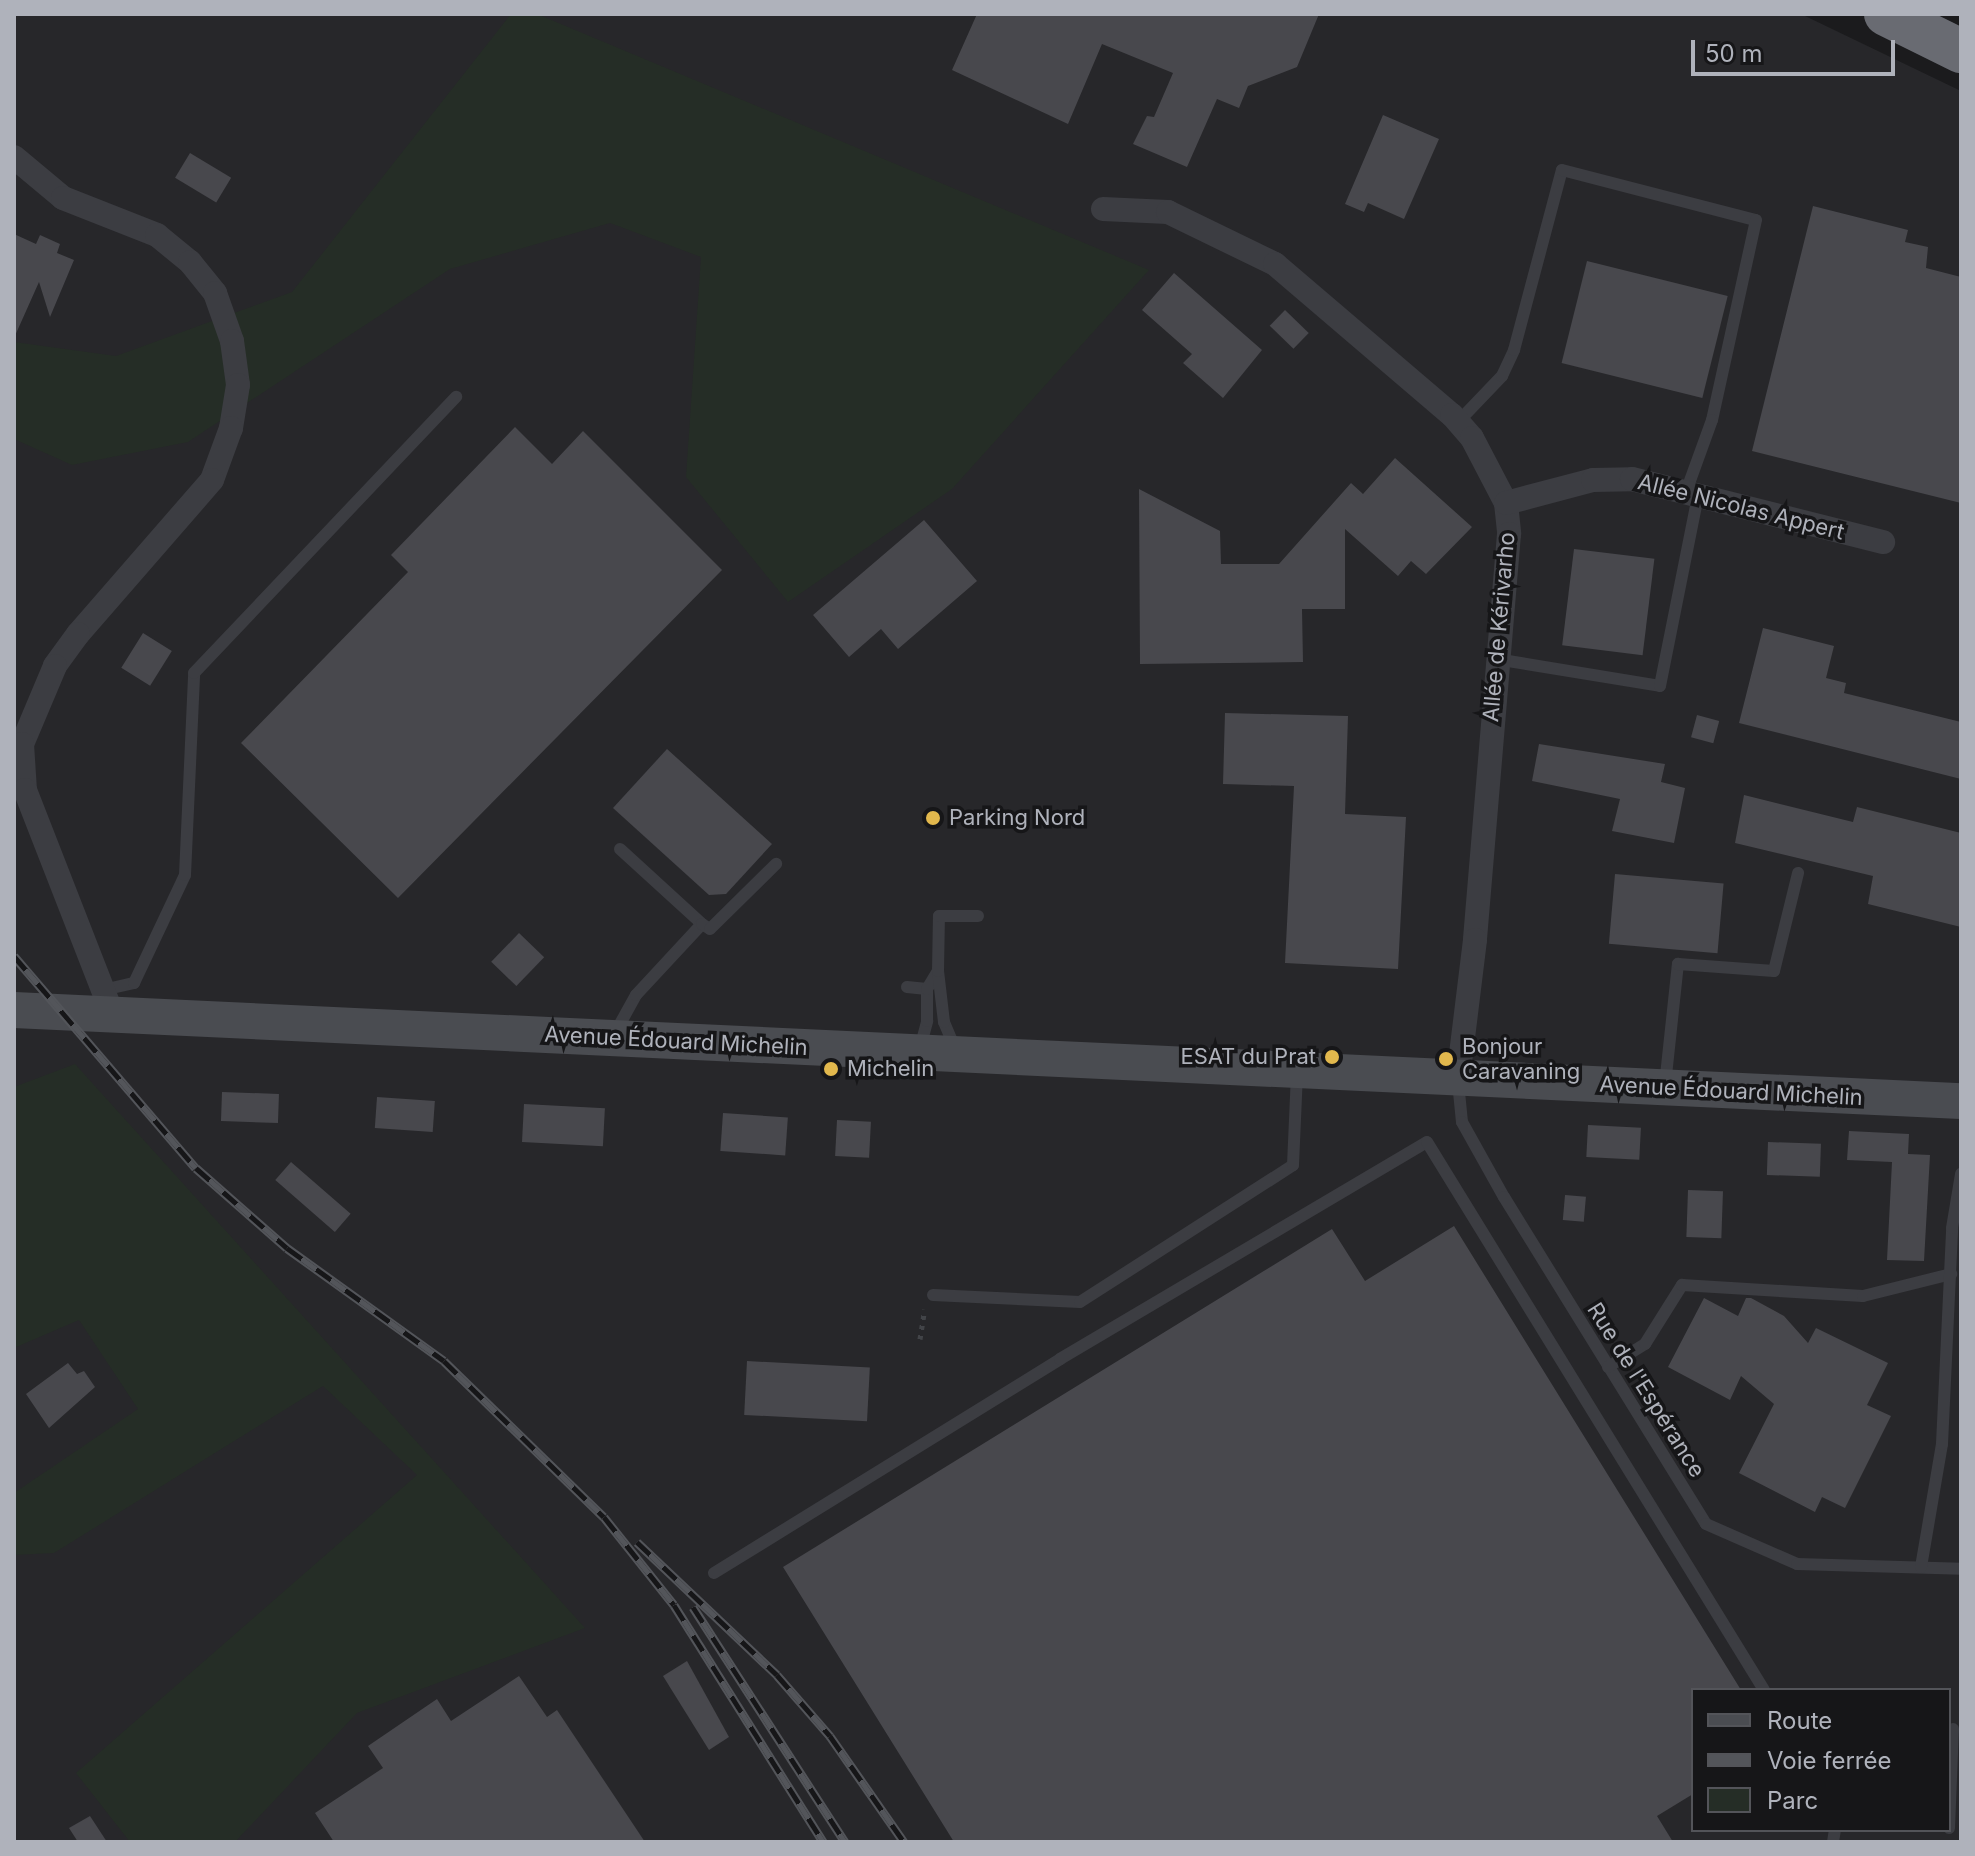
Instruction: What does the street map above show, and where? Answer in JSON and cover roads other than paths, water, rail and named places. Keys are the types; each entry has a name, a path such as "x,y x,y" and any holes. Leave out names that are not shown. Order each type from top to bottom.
{"highway":[{"path":"1886,14 1961,51"}],"main road":[{"name":"Avenue Édouard Michelin","path":"14,1010 108,1002 611,1039 1961,1101"}],"street":[{"path":"14,157 63,198 157,235 190,262 215,293 232,341 238,385 231,428 212,480 78,634 55,666 22,744 25,790 108,1002"},
{"name":"Allée de Kérivarho","path":"1103,209 1168,212 1275,264 1458,422 1486,460 1506,503 1509,534 1496,659 1475,940 1458,1078"},
{"name":"Allée Nicolas Appert","path":"1506,503 1593,480 1632,479 1883,542"}],"lane":[{"path":"1458,422 1502,376 1514,350 1562,170 1756,220 1712,420 1692,494 1660,686 1496,659"},
{"path":"108,1002 134,983 185,875 194,673 456,397"},
{"path":"620,849 710,929 776,864"},
{"path":"1665,1088 1678,964 1774,971 1798,873"},
{"path":"957,1055 944,1022 938,971 939,916 978,916"},
{"path":"611,1039 636,995 702,924"},
{"path":"918,1053 927,1021 927,989 938,971"},
{"path":"907,987 927,989"},
{"path":"933,1295 1080,1302 1293,1165 1297,1072"},
{"name":"Rue de l'Espérance","path":"1458,1078 1456,1100 1462,1122 1706,1524 1797,1564 1961,1569"},
{"path":"714,1573 1060,1359 1427,1142 1763,1688"},
{"path":"1921,1567 1942,1444 1951,1274 1961,1174"},
{"path":"1608,1367 1645,1344 1682,1285 1863,1296 1951,1274"},
{"path":"1951,1779 1953,1729"}],"railway":[{"path":"14,956 196,1168 287,1248 444,1361 604,1517 674,1605 823,1842"},
{"path":"637,1542 777,1675 830,1736 904,1842"},
{"path":"693,1607 845,1842"}],"place":[{"name":"Parking Nord","path":"933,818"},
{"name":"ESAT du Prat","path":"1332,1057"},
{"name":"Bonjour Caravaning","path":"1446,1059"},
{"name":"Michelin","path":"831,1069"}]}
